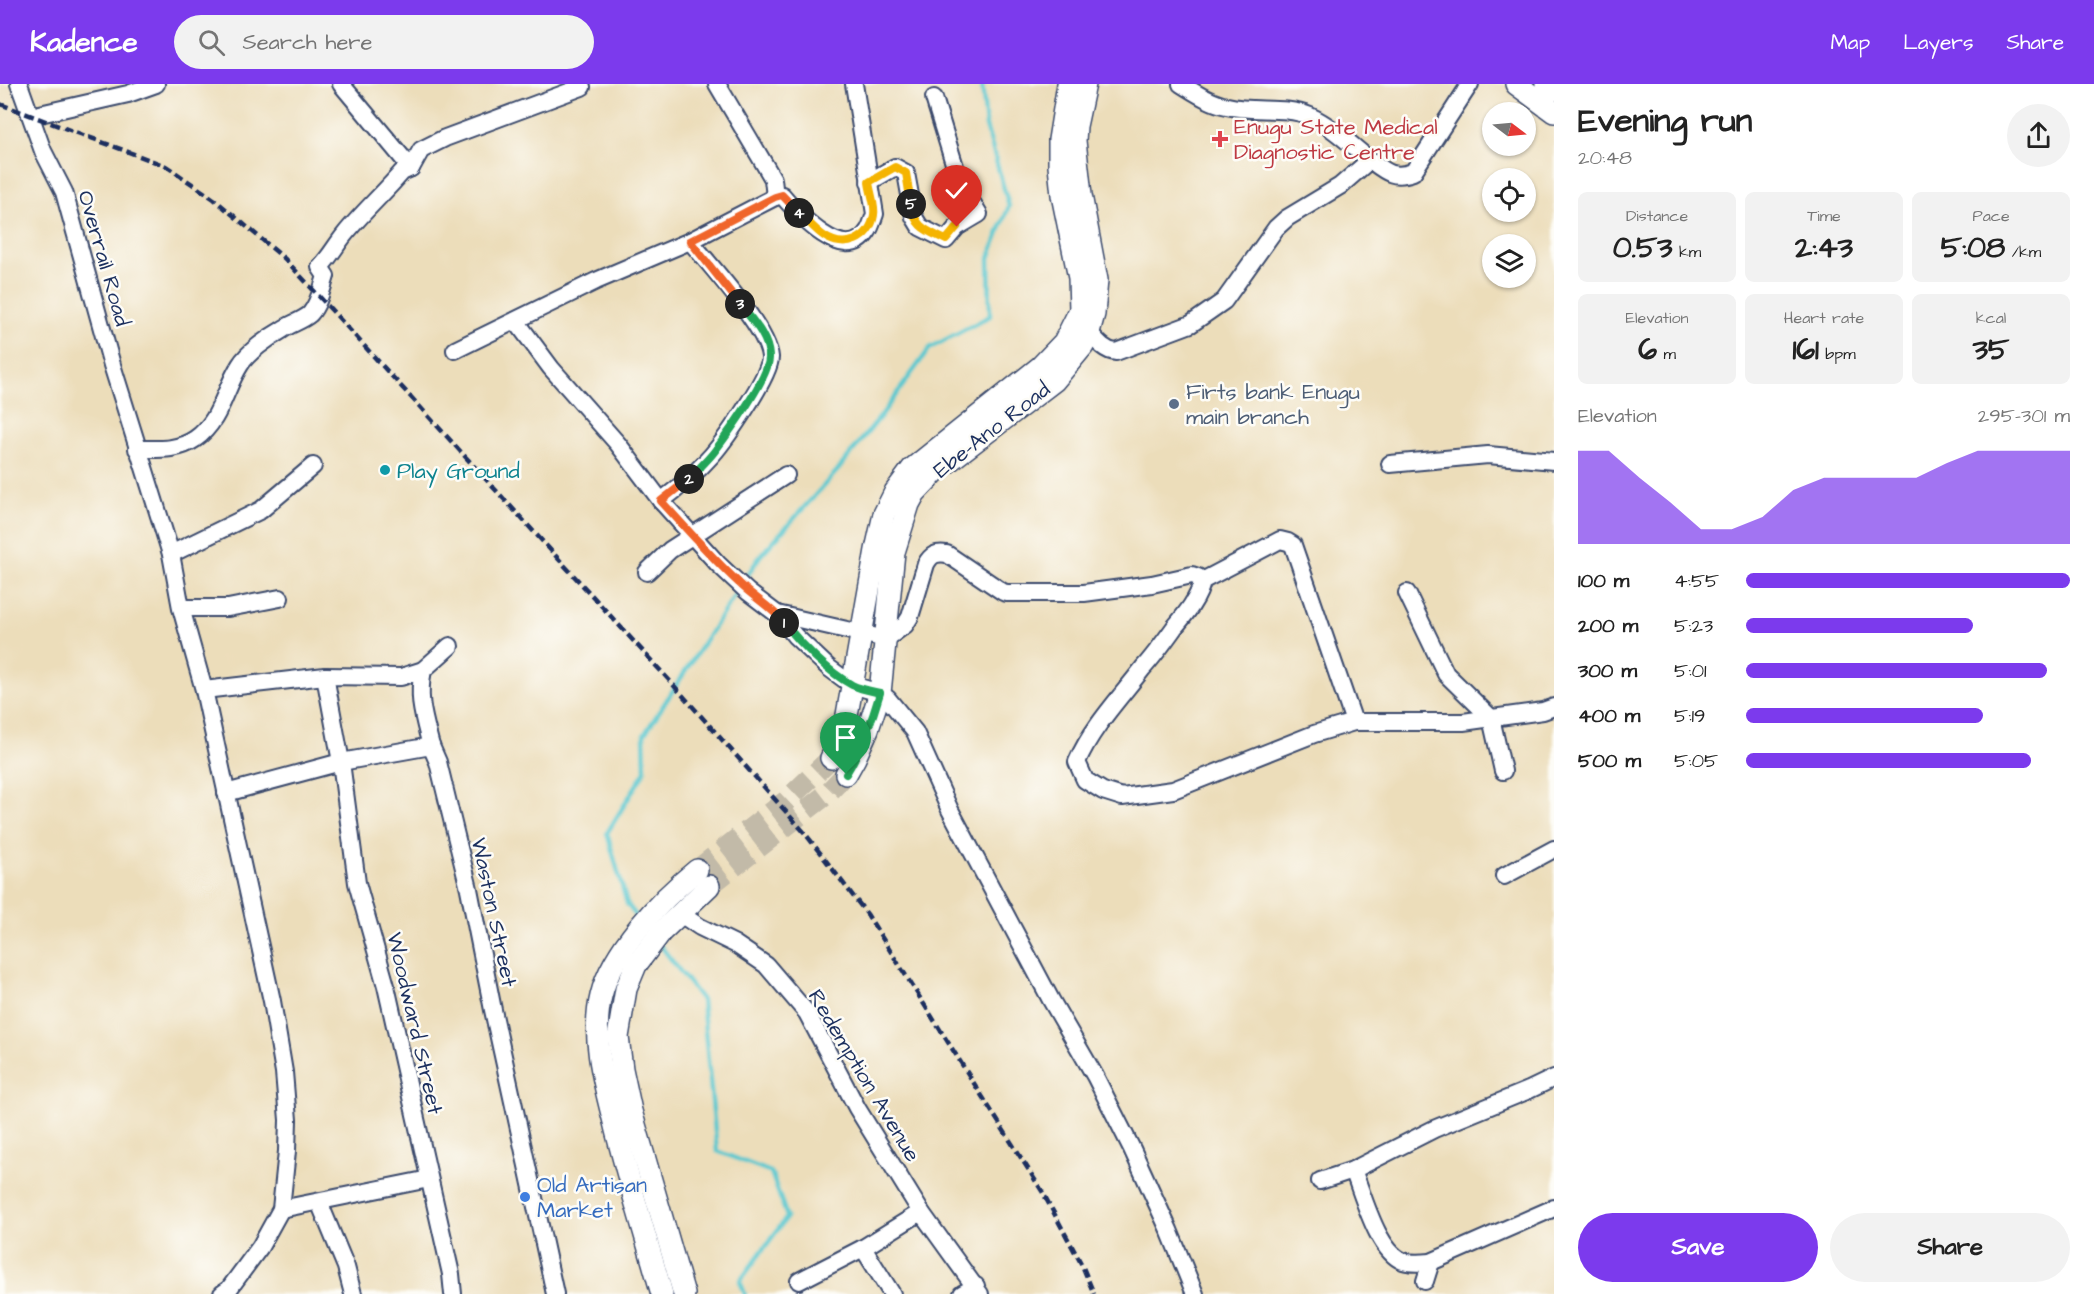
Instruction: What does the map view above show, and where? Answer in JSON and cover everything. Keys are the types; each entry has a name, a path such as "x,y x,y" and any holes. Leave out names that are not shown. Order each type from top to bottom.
{"main road":[{"name":"Ebe-Ano Road","path":"831,758 844,732 884,514 904,478 953,435 1040,367 1064,342 1080,310 1079,278 1062,195 1059,166 1059,140 1068,84"},
{"name":"Ebe-Ano Road","path":"846,774 868,729 880,693 894,552 915,493 935,472 1054,381 1083,346 1089,332 1094,314 1097,280 1081,195 1075,141 1085,84"},
{"path":"1516,84 1554,112"},
{"path":"1546,84 1554,90"},
{"path":"662,1294 625,1170 604,1083 599,1048 598,1014 606,979 650,930 678,885 703,878 680,913 650,930 626,989 618,1037 631,1111 684,1294"}],"street":[{"name":"Overrail Road","path":"19,84 43,151 64,192 71,214 137,449 171,554 181,608 204,690 272,1000 284,1072 288,1119 281,1209"},
{"path":"32,116 128,94 156,84"},
{"path":"341,84 411,168"},
{"path":"717,84 773,179 775,197"},
{"path":"455,350 596,281 690,241 782,195 823,236 838,243 856,241 868,232 875,214 854,84"},
{"path":"1181,84 1211,102 1229,107 1285,110 1310,116 1388,173 1401,176 1413,172 1470,84"},
{"path":"137,449 181,446 195,439 207,428 217,416 240,364 281,330 312,312 326,276 320,267 329,258 346,232 402,172 411,168 421,150 445,138 582,87"},
{"path":"869,182 895,167 906,173 914,217 920,227 946,240 957,227 979,214 960,183 934,98"},
{"path":"1089,332 1104,347 1111,352 1116,352 1191,324 1224,301 1276,228 1287,218 1340,186 1370,160"},
{"path":"661,501 684,484 713,453 765,375 770,358 763,335 690,241"},
{"path":"516,321 551,368 618,444 661,501 718,564 748,592 777,614 795,636 829,668 852,685 880,693 888,699 915,732 950,810 1051,1000 1095,1076 1132,1149 1195,1294"},
{"path":"1390,464 1488,454 1554,461"},
{"path":"171,554 261,510 313,466"},
{"path":"647,572 670,550 786,475"},
{"path":"1354,722 1293,545 1280,540 1202,581 1200,589 1181,619 1123,691 1082,750 1077,762 1085,780 1103,791 1122,797 1173,790 1314,734 1354,722 1463,722 1543,711 1554,707"},
{"path":"777,614 886,639 904,625 910,617 926,564 929,558 940,552 947,554 1003,592 1084,593 1152,584 1192,575 1202,581"},
{"path":"1407,593 1446,674 1491,718 1503,771"},
{"path":"181,608 228,608 280,598"},
{"path":"204,690 325,676 401,677 423,670 450,646"},
{"name":"Waston Street","path":"423,670 419,689 430,746 438,762 469,889 555,1294"},
{"name":"Woodward Street","path":"325,676 341,762 357,883 386,986 453,1294"},
{"path":"226,793 341,762 430,746"},
{"path":"1504,876 1554,849"},
{"name":"Redemption Avenue","path":"680,913 700,927 735,944 766,965 807,1012 857,1108 973,1292"},
{"path":"1320,1180 1353,1170 1434,1129 1554,1078"},
{"path":"1353,1170 1377,1232 1388,1250 1404,1261 1431,1262 1552,1212"},
{"path":"222,1294 253,1257 281,1209 429,1179"},
{"path":"319,1202 346,1267 353,1294"},
{"path":"800,1281 863,1248 921,1212"},
{"path":"863,1248 892,1294"},
{"path":"1425,1281 1431,1262"}],"waterway":[{"path":"638,918 627,904 607,833 645,771 644,735 760,556 837,471 930,348 990,316 989,258 1009,206 986,126 982,84"},
{"path":"660,945 702,1000 717,1151 771,1172 787,1217 740,1281 745,1294"}],"tunnel":[{"path":"697,870 786,801 831,758"},
{"path":"709,886 827,794 846,774"}],"railway":[{"path":"0,104 166,166 214,199 285,259 669,680 804,832 867,914 1042,1191 1082,1265 1094,1294"}],"place":[{"name":"Enugu State Medical Diagnostic Centre","path":"1220,139"},
{"name":"Firts bank Enugu main branch","path":"1174,404"},
{"name":"Play Ground","path":"385,470"},
{"name":"Old Artisan Market","path":"525,1197"}],"route":[{"path":"846,774 868,729 880,693 852,685 829,668 795,636 777,614 748,592 718,564 661,501 684,484 713,453 765,375 770,358 763,335 690,241 759,204 782,195 823,236 838,243 856,241 868,232 875,214 869,182 895,167 906,173 914,217 920,227 946,240 957,227"}]}
